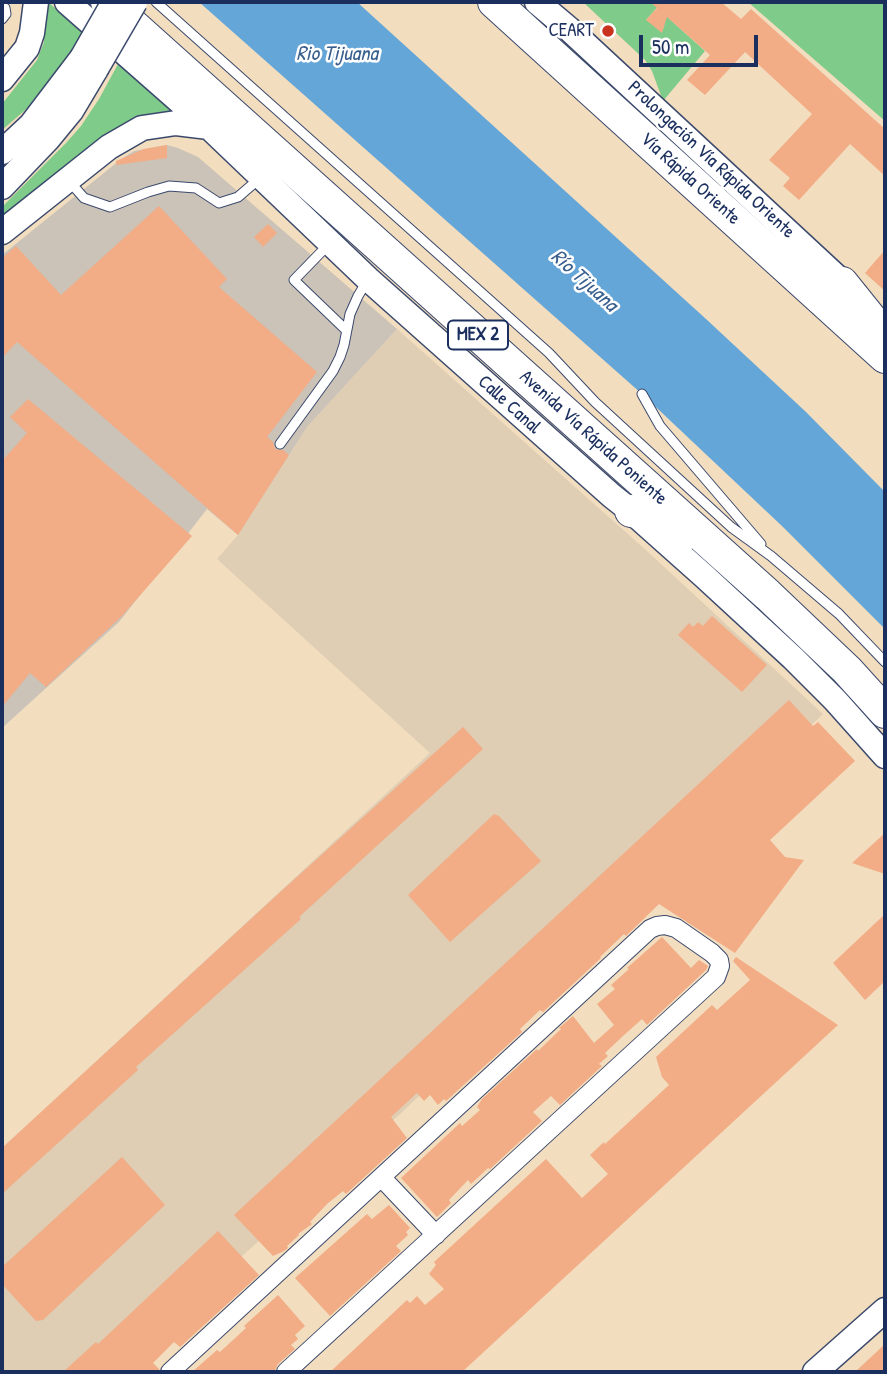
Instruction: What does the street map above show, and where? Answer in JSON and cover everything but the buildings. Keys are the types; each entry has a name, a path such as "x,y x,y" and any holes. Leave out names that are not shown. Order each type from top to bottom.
{"highway":[{"name":"Avenida Vía Rápida Poniente","path":"107,2 768,595 848,670 885,712"},
{"name":"Vía Rápida Oriente","path":"494,2 885,357"},
{"path":"842,282 885,333"},
{"path":"631,511 654,515 822,660 848,670"}],"main road":[{"path":"2,79 27,48 36,2"},
{"name":"Calle Canal","path":"67,2 209,127 368,279 793,657 885,755"},
{"path":"2,187 71,111 114,2"},
{"path":"2,152 89,63 135,2"},
{"name":"Prolongación Vía Rápida Oriente","path":"537,2 885,319"},
{"path":"2,232 109,147 142,128 176,123 209,127"},
{"path":"822,1370 885,1310"}],"street":[{"path":"170,1372 650,929 665,925 676,928 719,960 716,977 286,1372"},
{"path":"382,1178 436,1235"}],"lane":[{"path":"156,2 549,353 595,402 731,527 771,555 839,614 885,663"},
{"path":"2,19 6,14 5,8"},
{"path":"67,180 83,198 110,207 169,186 196,188 219,204 238,197 261,177"},
{"path":"330,243 294,280 346,330"},
{"path":"280,444 333,371 340,357 354,305 368,279"},
{"path":"642,394 660,426 771,555"}],"shaded area":[{"path":"167,145 198,157 397,329 307,427 238,535 207,509 119,622 2,728 2,255 120,160 134,151"},
{"path":"397,329 647,551 823,714 399,1115 113,1372 2,1372 2,1148 430,753 217,559 238,535 307,427"}],"green space":[{"path":"48,2 82,34 65,64 30,106 2,130 2,104 37,60 44,42 45,6"},
{"path":"583,2 662,2 646,20 665,15 705,51 663,101 645,60"},
{"path":"748,2 885,2 885,121"},
{"path":"118,64 181,119 170,119 2,227 2,207 81,126"}],"water":[{"name":"Rio Tijuana","path":"199,2 357,2 706,319 806,412 885,492 885,629 783,527 642,394"}],"place":[{"name":"CEART","path":"608,31"}],"water label":[{"name":"Río Tijuana","path":"584,281"}]}
